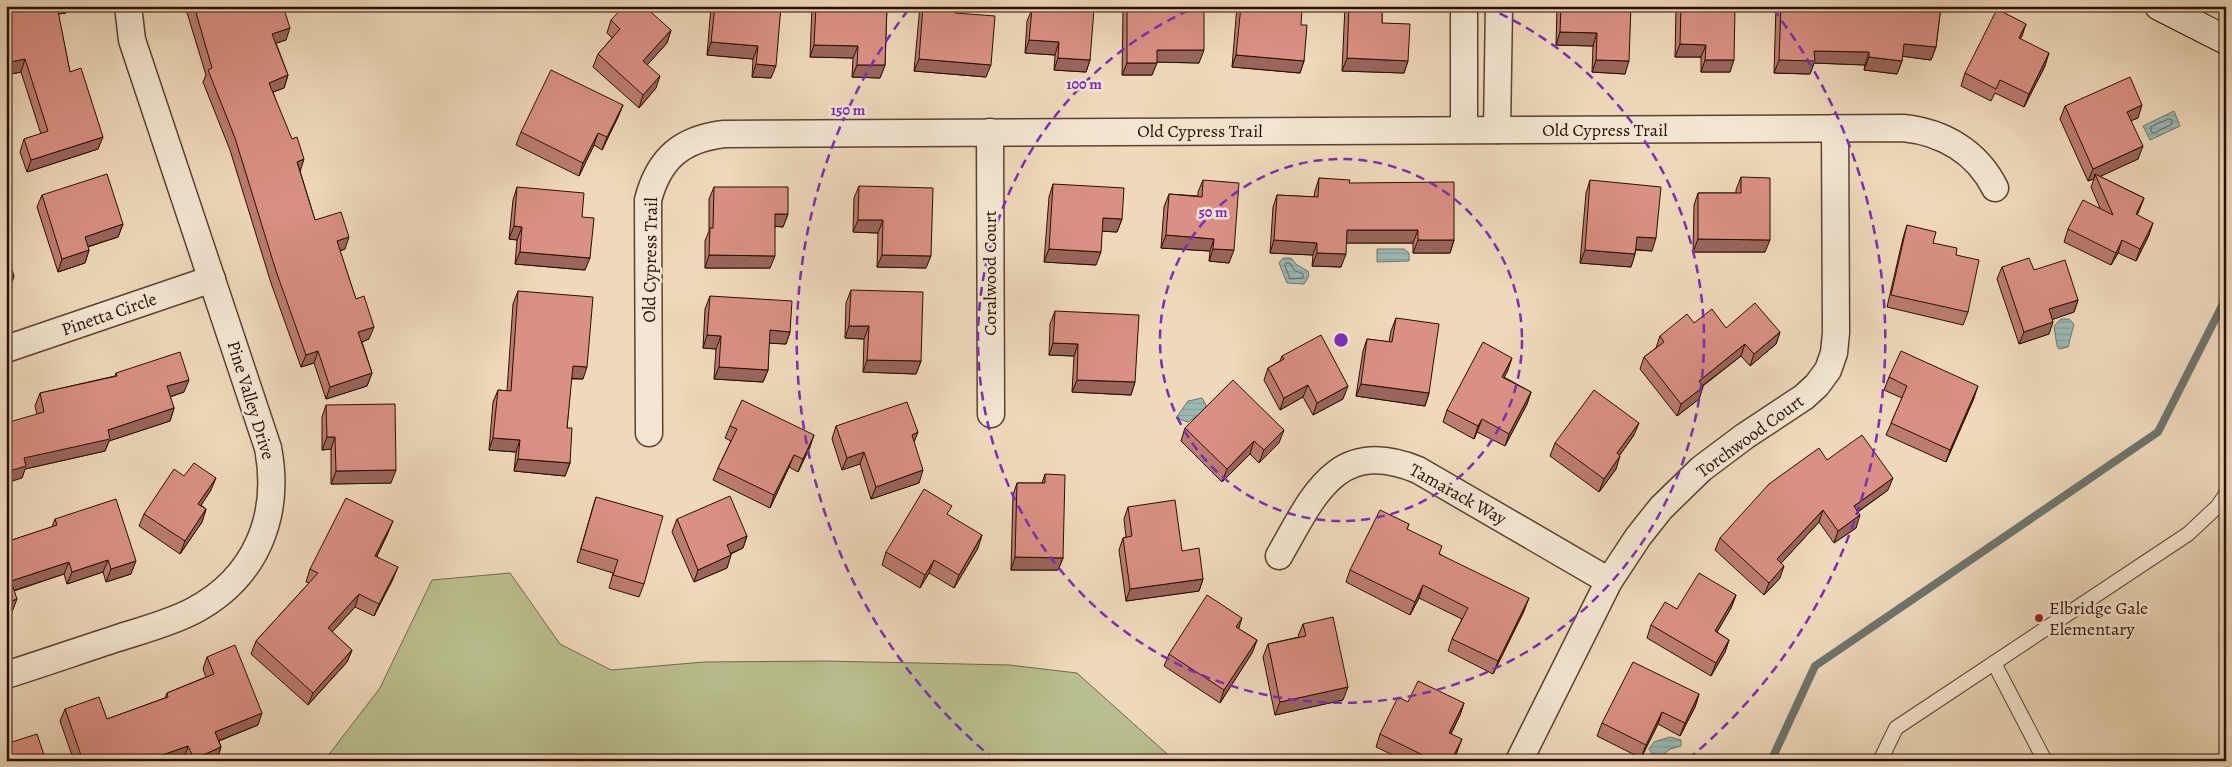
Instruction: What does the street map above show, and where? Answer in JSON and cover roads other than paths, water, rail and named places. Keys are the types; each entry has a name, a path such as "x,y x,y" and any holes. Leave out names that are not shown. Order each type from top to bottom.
{"street":[{"name":"Pine Valley Drive","path":"6,675 191,612 221,593 245,567 255,552 268,518 273,483 268,448 132,40 128,6"},
{"path":"1464,6 1464,130"},
{"path":"1497,130 1499,6"},
{"path":"2159,6 2226,40"},
{"name":"Torchwood Court","path":"1519,761 1609,581 1638,537 1661,508 1701,470 1745,436 1804,397 1818,385 1828,370 1834,353 1836,334 1835,128"},
{"name":"Old Cypress Trail","path":"648,433 648,200 653,182 662,166 674,152 689,142 706,136 724,134 990,132 1904,128 1922,130 1939,136 1956,146 1975,160 1986,172 1995,188"},
{"name":"Coralwood Court","path":"990,132 991,414"},
{"name":"Pinetta Circle","path":"6,349 212,279"},
{"name":"Tamarack Way","path":"1278,556 1318,489 1331,476 1347,467 1364,461 1383,460 1401,463 1418,470 1609,581"}],"lane":[{"path":"1880,761 1896,728 2188,534 2218,506 2226,494"},
{"path":"1994,662 2045,761"}],"water":[{"path":"2174,111 2180,126 2150,140 2143,126"},
{"path":"1377,249 1404,249 1409,253 1409,261 1377,262"},
{"path":"1283,258 1291,258 1297,265 1308,271 1309,276 1304,284 1287,283 1279,263"},
{"path":"2061,319 2069,319 2074,324 2068,347 2059,349 2054,326"},
{"path":"1202,398 1206,405 1204,411 1188,422 1176,418 1188,401"},
{"path":"1670,737 1681,740 1681,746 1670,749 1661,757 1656,758 1653,756 1649,749 1654,742"}],"waterway":[{"path":"1771,761 1815,666 2158,432 2226,298"}],"place":[{"name":"Elbridge Gale Elementary","path":"2039,618"}]}
